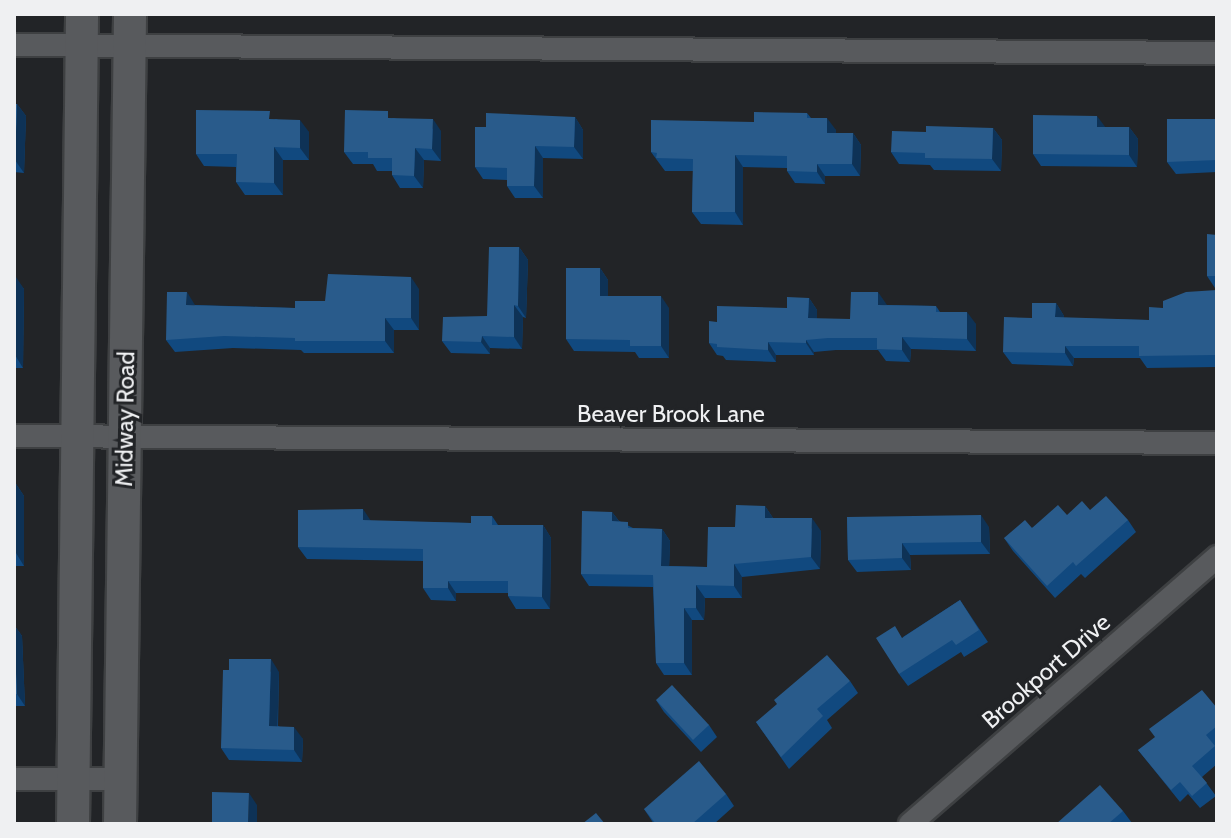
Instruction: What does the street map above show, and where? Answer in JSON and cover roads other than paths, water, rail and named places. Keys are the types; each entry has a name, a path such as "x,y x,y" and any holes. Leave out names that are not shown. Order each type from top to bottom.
{"main road":[{"name":"Midway Road","path":"73,824 82,29"},
{"name":"Midway Road","path":"120,824 129,29"}],"street":[{"path":"14,45 82,29 129,29 1217,53"},
{"name":"Beaver Brook Lane","path":"14,436 1217,443"},
{"name":"Brookport Drive","path":"910,824 1217,557"},
{"path":"14,779 120,779"}]}
